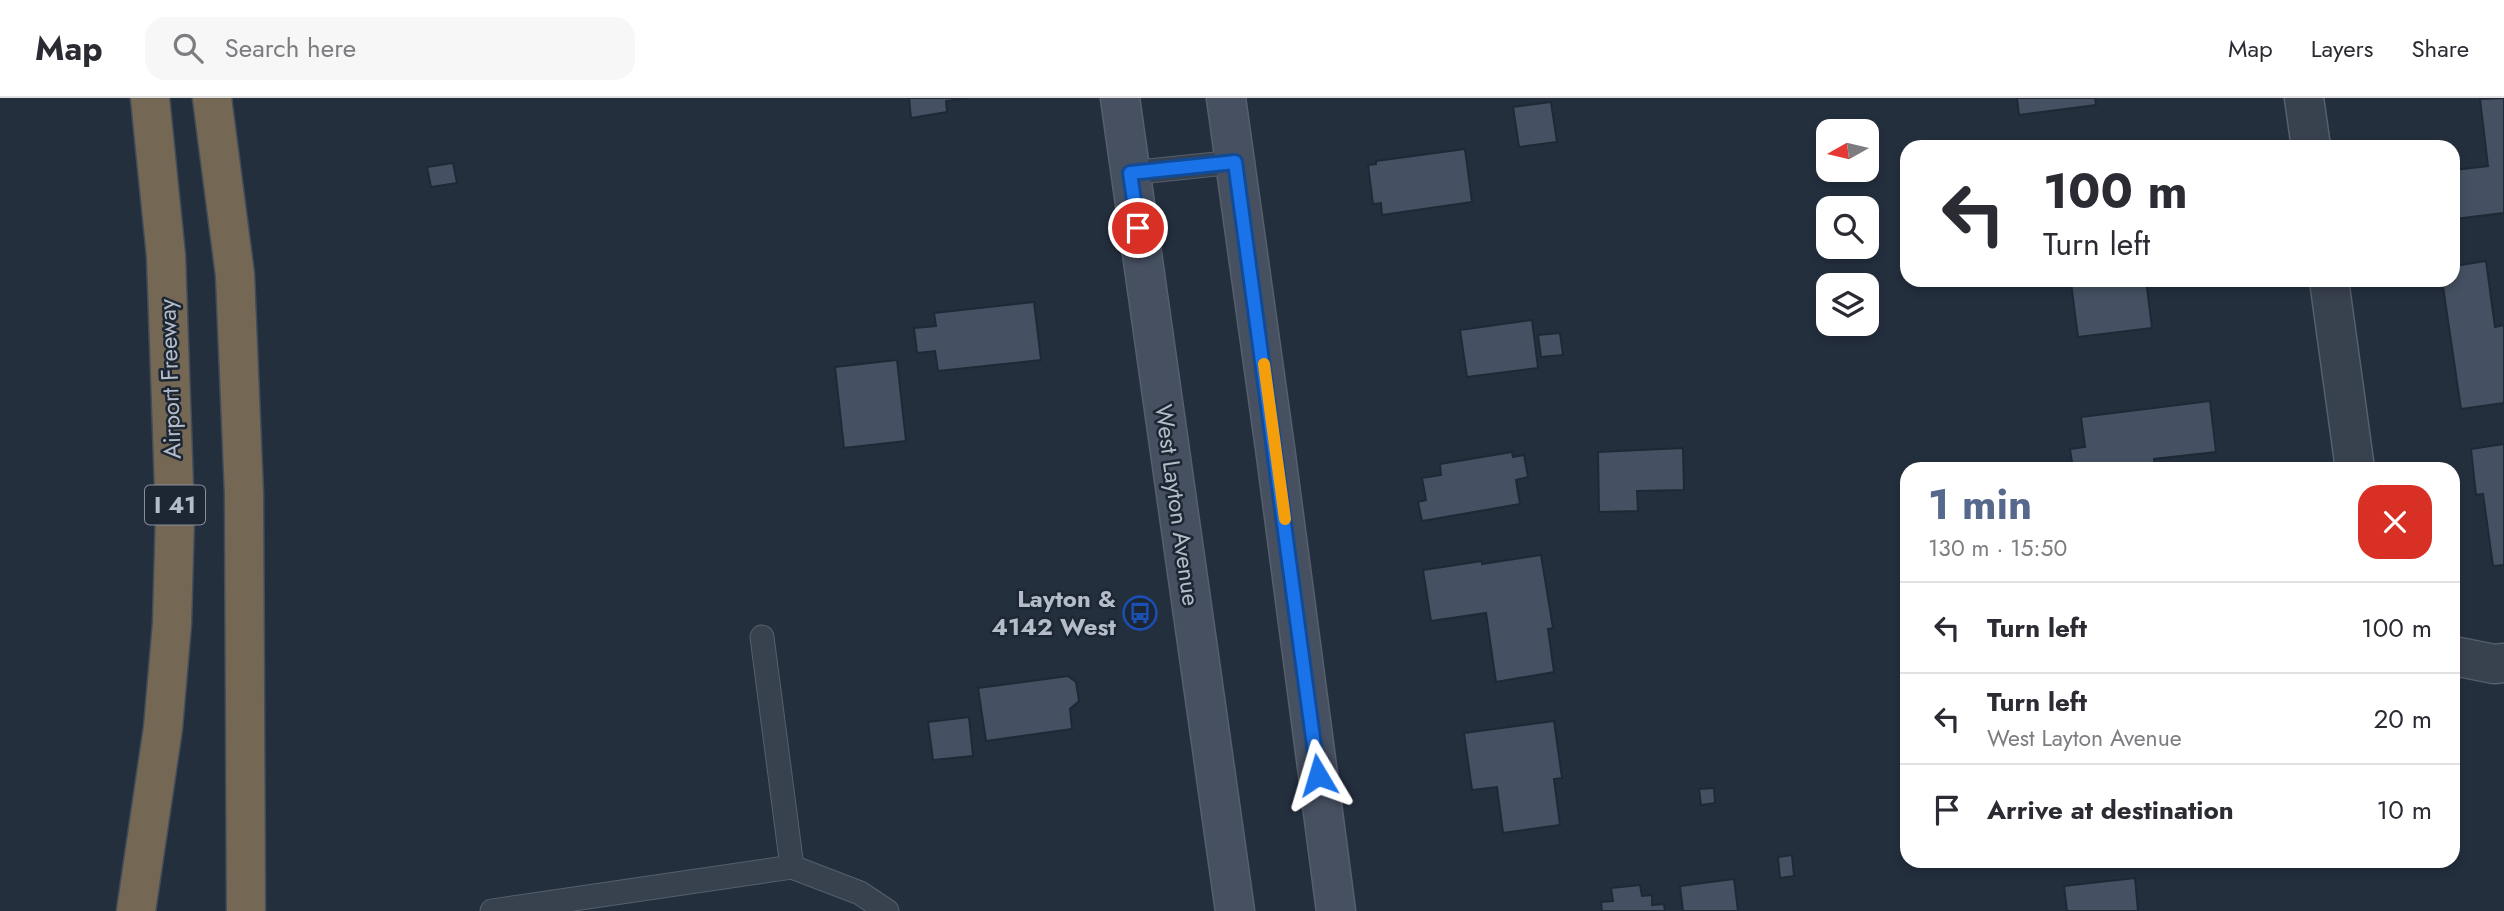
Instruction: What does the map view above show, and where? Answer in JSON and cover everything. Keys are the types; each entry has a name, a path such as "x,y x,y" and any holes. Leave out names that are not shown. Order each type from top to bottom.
{"highway":[{"name":"Airport Freeway","path":"136,911 163,727 172,624 175,516 166,256 150,98"},
{"path":"212,98 235,275 244,494 246,911"}],"main road":[{"name":"West Layton Avenue","path":"1120,98 1235,911"},
{"path":"1226,98 1336,911"}],"street":[{"path":"2304,98 2310,140"},
{"path":"2330,287 2354,462"},
{"path":"2460,657 2494,664 2504,663"}],"lane":[{"path":"1130,173 1235,162"},
{"path":"762,637 792,867"},
{"path":"492,911 792,867 860,893 887,911"}],"building":[{"path":"909,98 968,98 946,101 947,112 911,118"},
{"path":"2017,98 2095,98 2096,105 2019,115"},
{"path":"2504,98 2504,213 2460,218 2460,169 2488,166 2480,99"},
{"path":"1551,102 1557,142 1519,147 1513,107"},
{"path":"1465,149 1472,202 1382,215 1381,203 1373,204 1368,165 1376,164 1376,161"},
{"path":"453,163 457,183 431,187 427,167"},
{"path":"2486,261 2495,327 2504,325 2504,403 2461,409 2443,287 2460,287 2460,265"},
{"path":"2072,287 2147,287 2152,328 2078,337"},
{"path":"1034,302 1041,360 938,371 935,351 917,353 914,328 936,326 934,313"},
{"path":"1532,320 1538,368 1467,377 1460,330"},
{"path":"1560,333 1563,355 1541,357 1538,335"},
{"path":"897,360 906,441 844,448 835,367"},
{"path":"2210,401 2216,452 2154,459 2154,462 2072,462 2070,449 2085,447 2081,417"},
{"path":"2504,444 2504,565 2493,566 2483,494 2476,495 2471,449"},
{"path":"1683,448 1684,490 1637,491 1638,511 1599,512 1598,452"},
{"path":"1512,452 1513,457 1524,455 1528,477 1516,480 1520,504 1422,521 1418,502 1426,500 1422,478 1441,475 1440,464"},
{"path":"1541,555 1553,628 1548,629 1554,672 1496,682 1486,613 1431,621 1423,570"},
{"path":"1068,676 1076,682 1079,701 1070,709 1072,729 986,741 978,688"},
{"path":"969,717 973,756 933,760 928,722"},
{"path":"1554,721 1562,778 1554,779 1560,825 1503,833 1497,787 1472,790 1464,733"},
{"path":"1714,788 1715,803 1701,805 1699,789"},
{"path":"1792,855 1794,876 1780,878 1778,857"},
{"path":"2135,878 2138,911 2067,911 2064,886"},
{"path":"1734,879 1738,911 1683,911 1680,886"},
{"path":"1640,885 1642,896 1652,895 1652,905 1664,904 1665,911 1602,911 1601,902 1613,901 1611,888"}],"slow traffic":[{"path":"1264,364 1285,519"}],"place":[{"name":"Layton & 4142 West","path":"1140,613"}],"route":[{"path":"1138,228 1130,173 1235,162 1318,775"}]}
